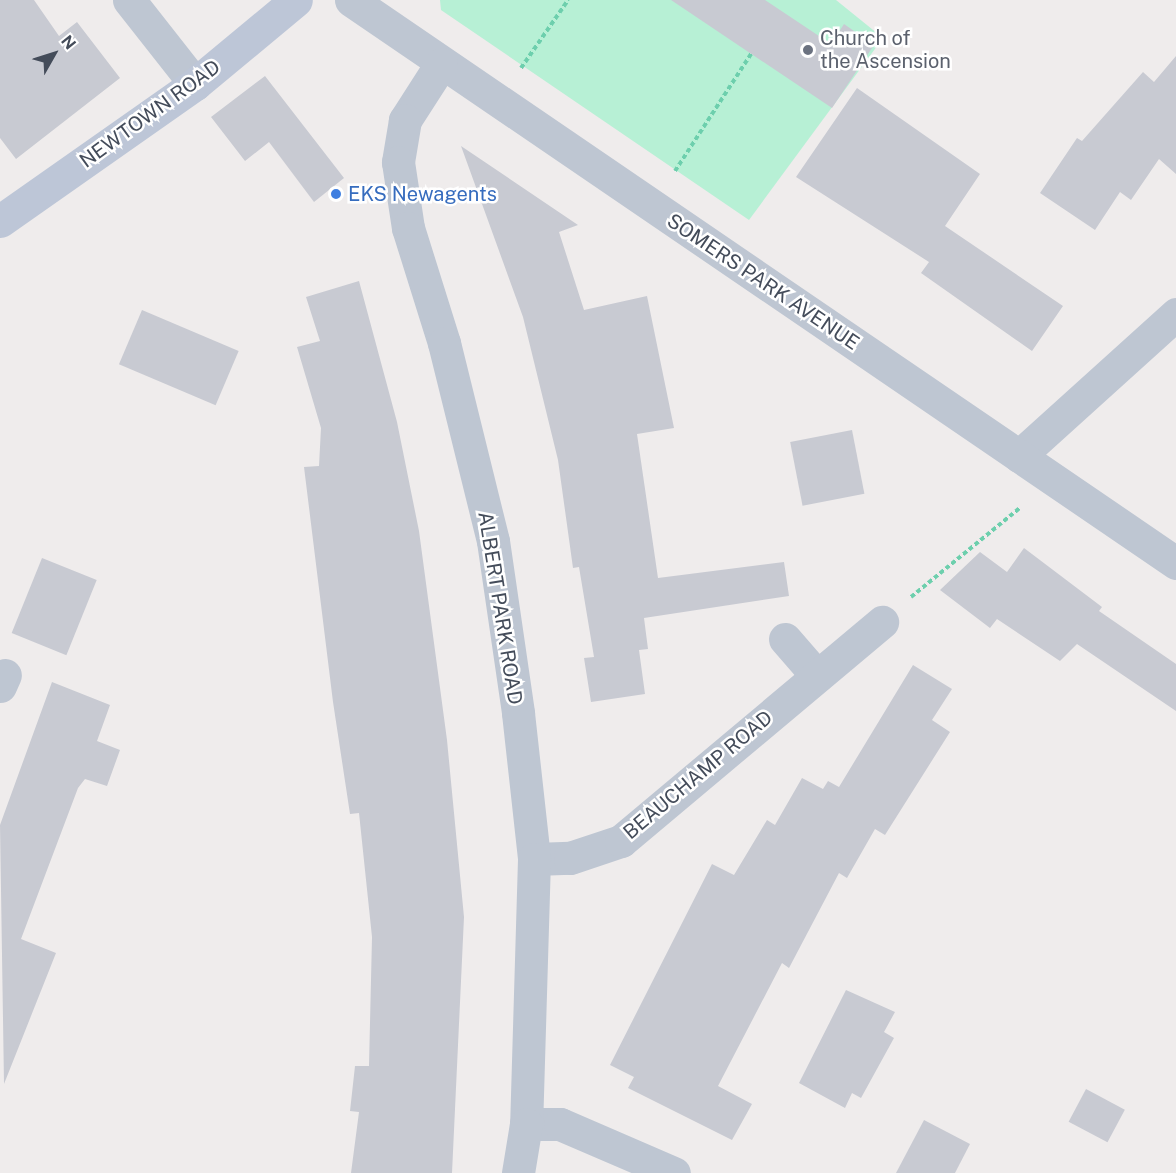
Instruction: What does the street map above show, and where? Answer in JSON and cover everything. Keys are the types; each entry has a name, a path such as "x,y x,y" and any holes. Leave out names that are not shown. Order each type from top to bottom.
{"main road":[{"name":"NEWTOWN ROAD","path":"0,221 195,84 296,0"}],"street":[{"path":"129,0 195,84"},
{"name":"SOMERS PARK AVENUE","path":"351,0 497,103 1176,563"},
{"name":"ALBERT PARK ROAD","path":"441,64 405,120 398,162 408,228 444,343 493,541 534,859 526,1124 518,1173"},
{"path":"1019,456 1176,314"},
{"name":"BEAUCHAMP ROAD","path":"534,859 570,858 621,841 882,622"},
{"path":"785,639 817,676"},
{"path":"526,1124 560,1124 674,1173"}],"path":[{"path":"497,103 568,0"},
{"path":"652,207 751,54"},
{"path":"882,622 1054,480"}],"green space":[{"path":"440,0 836,0 883,38 749,220 441,10"}],"building":[{"path":"0,0 34,0 59,36 77,22 120,78 16,159 0,138"},
{"name":"Church of the Ascension","path":"671,0 765,0 831,44 844,24 874,45 832,108"},
{"path":"1176,56 1176,174 1159,159 1131,200 1120,192 1095,230 1040,193 1077,138 1082,141 1143,72 1154,82"},
{"path":"265,76 344,178 314,202 269,142 245,161 211,117"},
{"path":"857,88 980,174 945,226 1063,306 1032,351 921,273 929,262 796,177"},
{"path":"461,146 578,225 559,232 584,310 647,296 674,428 637,434 658,578 784,562 789,596 644,618 648,649 639,650 645,694 591,702 584,658 594,657 579,567 573,568 558,460 523,317"},
{"path":"359,281 397,422 419,531 447,740 464,917 452,1173 351,1173 359,1112 350,1111 355,1066 369,1066 372,937 359,813 350,814 333,702 304,467 319,466 321,428 297,347 320,341 306,297"},
{"path":"142,310 239,351 216,405 119,364"},
{"path":"852,430 864,494 803,506 790,442"},
{"path":"1024,548 1102,607 1099,611 1176,664 1176,711 1077,644 1060,661 997,619 990,628 940,590 980,552 1007,572"},
{"path":"42,558 97,580 66,655 12,633"},
{"path":"913,665 952,689 932,720 950,732 885,835 875,829 847,878 839,873 789,968 782,963 718,1086 752,1104 732,1140 628,1088 634,1077 610,1065 712,864 734,875 767,820 775,825 802,778 823,789 828,781 839,787"},
{"path":"52,682 110,705 97,741 120,750 107,786 85,779 78,788 21,939 56,953 4,1084 0,825"},
{"path":"846,990 895,1012 884,1032 894,1038 861,1098 852,1093 845,1108 799,1083"},
{"path":"1086,1089 1125,1110 1107,1142 1069,1122"},
{"path":"924,1120 970,1144 955,1173 896,1173"}],"place":[{"name":"Church of the Ascension","path":"808,50"},
{"name":"EKS Newagents","path":"336,194"}]}
